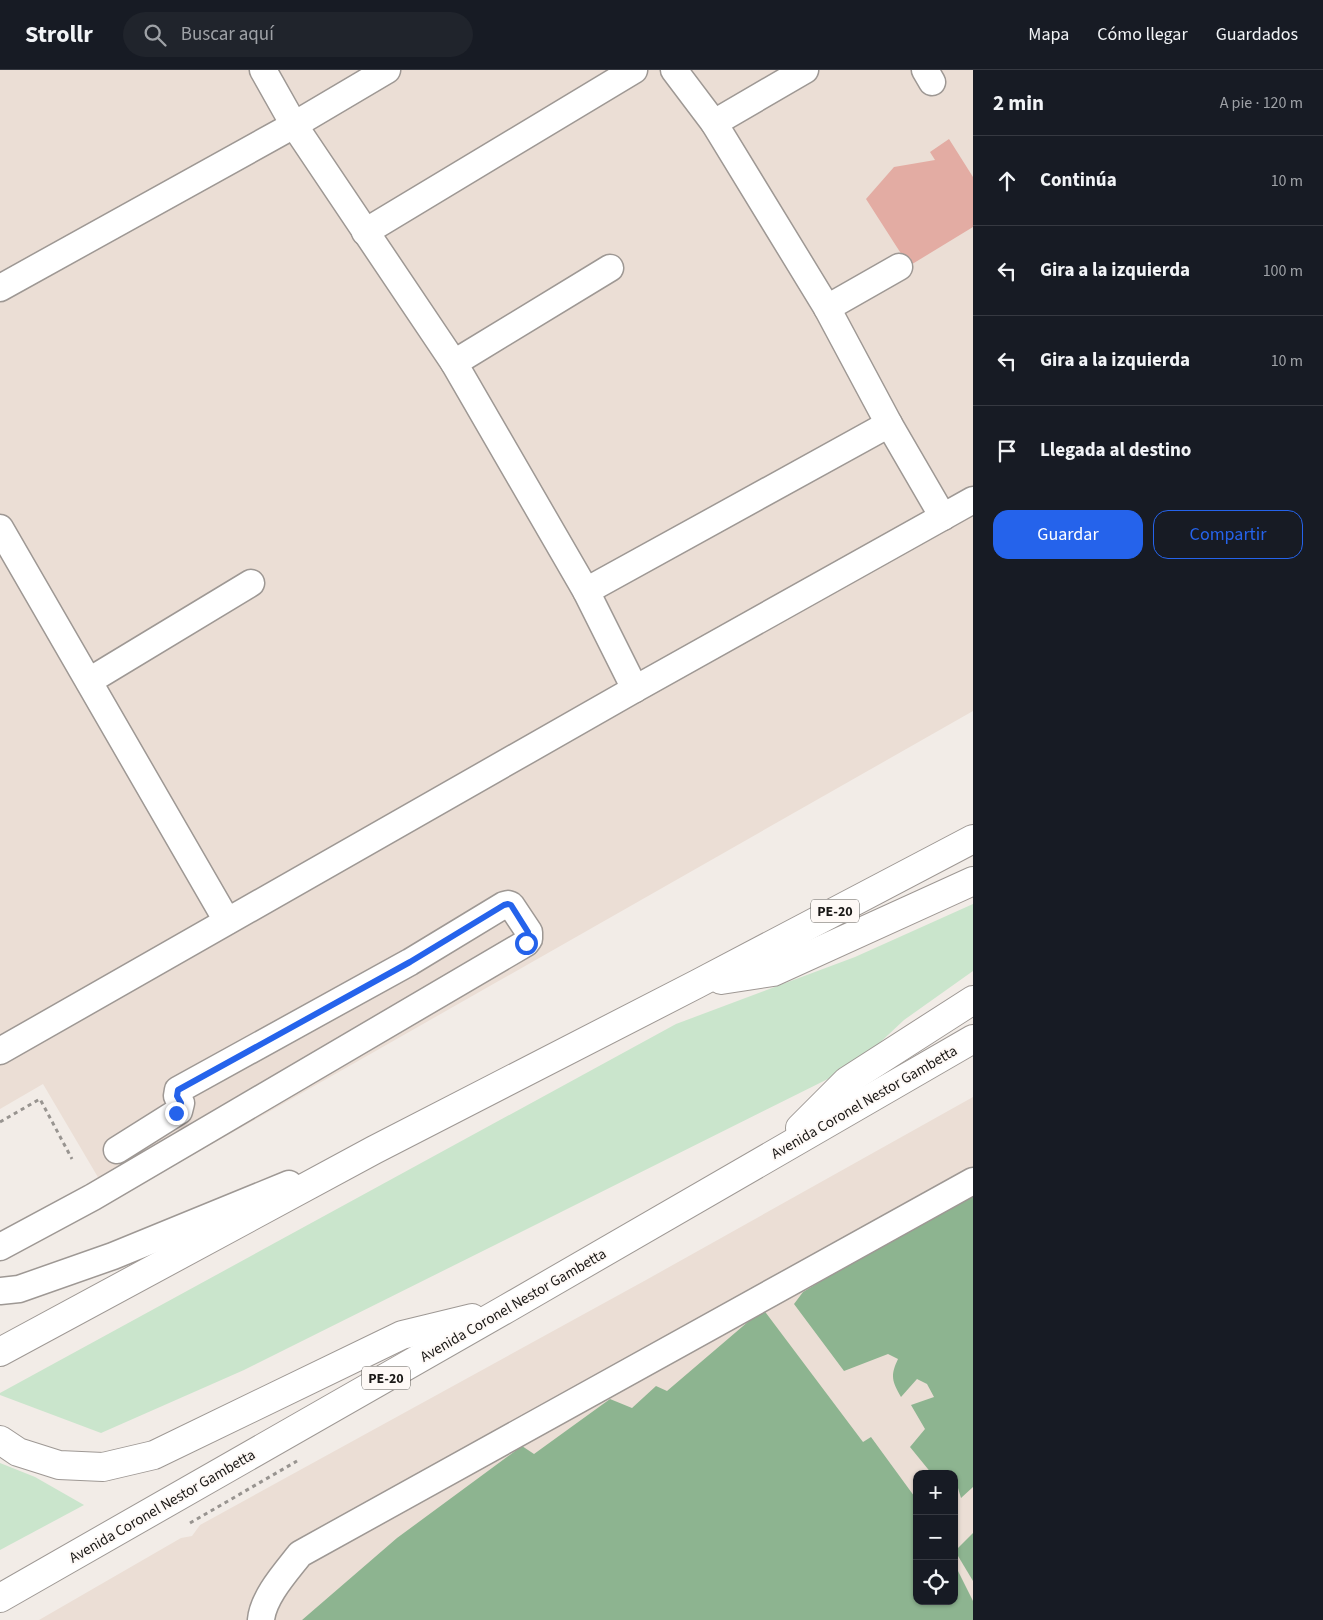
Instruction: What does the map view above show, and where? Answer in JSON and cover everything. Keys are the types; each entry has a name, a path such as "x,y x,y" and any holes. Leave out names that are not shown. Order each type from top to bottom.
{"highway":[{"name":"PE-20","path":"0,1352 374,1150 698,984 973,839"},
{"path":"698,984 773,972 973,881"},
{"path":"772,1156 847,1081 973,1000"},
{"name":"Avenida Coronel Nestor Gambetta","path":"0,1598 973,1039"},
{"path":"0,1440 18,1452 59,1465 103,1466 154,1455 402,1335 506,1309"}],"lane":[{"path":"263,70 294,125 454,364 586,590 635,689"},
{"path":"0,288 294,125 387,70"},
{"path":"365,232 634,70"},
{"path":"674,70 714,123 827,308 889,424 943,517"},
{"path":"714,123 805,70"},
{"path":"827,308 899,266"},
{"path":"454,364 610,268"},
{"path":"586,590 889,424"},
{"path":"0,1051 635,689 973,500"},
{"path":"0,528 227,921"},
{"path":"89,681 251,583"},
{"path":"0,1247 93,1197 526,943 529,939 528,932 511,905 504,905 410,962 178,1090 177,1096 181,1103 179,1111 118,1150"},
{"path":"0,1292 19,1289 113,1256 374,1150"},
{"path":"261,1620 262,1612 277,1584 300,1554 973,1181"}],"path":[{"path":"0,1122 40,1099 72,1159"}],"shaded area":[{"path":"0,70 973,70 973,711 112,1201 43,1084 0,1109"},
{"path":"973,1097 973,1620 39,1620 181,1538 192,1536 200,1525 646,1280"}],"green space":[{"path":"973,904 973,971 904,1020 856,1065 244,1370 101,1433 0,1395 0,1393 676,1024 855,957"},
{"path":"973,1189 973,1487 961,1498 958,1488 958,1470 929,1470 910,1447 925,1429 911,1405 934,1397 927,1384 917,1379 901,1397 893,1378 898,1359 888,1354 844,1371 794,1304 803,1292"},
{"path":"763,1309 863,1442 871,1437 913,1495 913,1605 958,1605 958,1571 973,1601 973,1620 302,1620 397,1538 522,1446 534,1454 610,1399 632,1408 656,1386 667,1391"},
{"path":"0,1463 35,1477 84,1505 0,1550"},
{"path":"973,1533 973,1581 958,1556 958,1548"}],"building":[{"path":"949,139 973,177 973,227 909,266 866,199 894,167 935,160 930,152"}],"route":[{"path":"176,1113 181,1107 177,1096 178,1090 410,962 504,905 511,905 528,932 529,939 526,943"}]}
